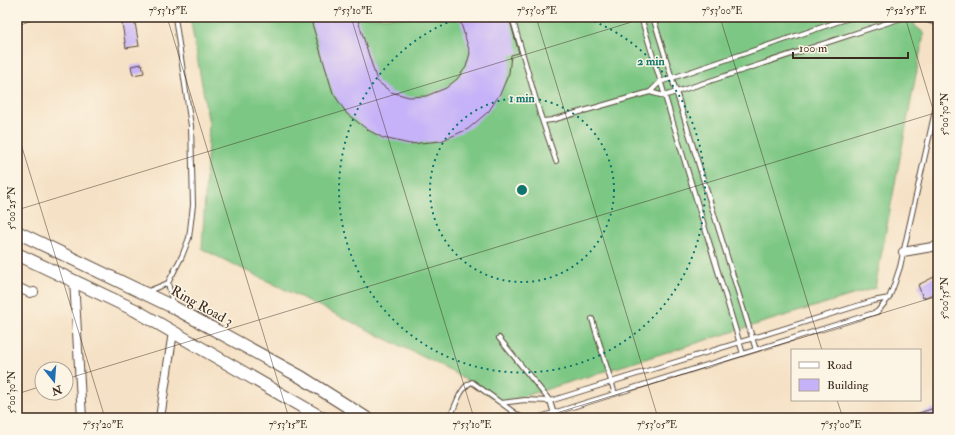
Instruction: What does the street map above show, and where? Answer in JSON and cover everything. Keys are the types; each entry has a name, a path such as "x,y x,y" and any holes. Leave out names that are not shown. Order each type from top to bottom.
{"main road":[{"name":"Ring Road 3","path":"17,232 173,307 301,378 366,418"},
{"path":"17,254 135,310 322,418"}],"street":[{"path":"903,252 938,246"},
{"path":"74,280 82,418"},
{"path":"17,287 30,293 34,292"},
{"path":"160,418 173,332"}],"lane":[{"path":"145,293 168,283 182,256 189,238 193,205 191,126 175,17"},
{"path":"512,17 540,114 544,121 556,161"},
{"path":"640,17 743,354"},
{"path":"653,17 756,350"},
{"path":"544,121 650,92 660,82 852,17"},
{"path":"650,92 664,96 905,17"},
{"path":"922,17 938,23"},
{"path":"537,418 554,414 877,312 889,298 903,252 937,102 938,83"},
{"path":"168,283 173,307"},
{"path":"501,403 526,400 550,401 873,301 889,298"},
{"path":"592,319 615,394"},
{"path":"499,338 550,401 554,414"},
{"path":"450,418 463,389 467,384 472,382 519,416 525,418"}],"green space":[{"path":"190,17 912,17 915,26 924,33 875,288 502,403 450,370 202,249 209,124"}],"building":[{"path":"121,17 134,17 139,46 126,48"},
{"path":"310,17 357,17 377,81 391,92 409,97 426,96 446,88 457,79 466,67 470,53 459,17 509,17 519,53 511,55 509,73 501,92 489,111 468,129 441,141 410,144 383,138 368,130 347,114 333,93"},
{"path":"142,64 144,73 133,75 131,66"},
{"path":"938,275 938,292 923,298 918,285"},
{"path":"934,408 938,418 908,418 908,417"}]}
